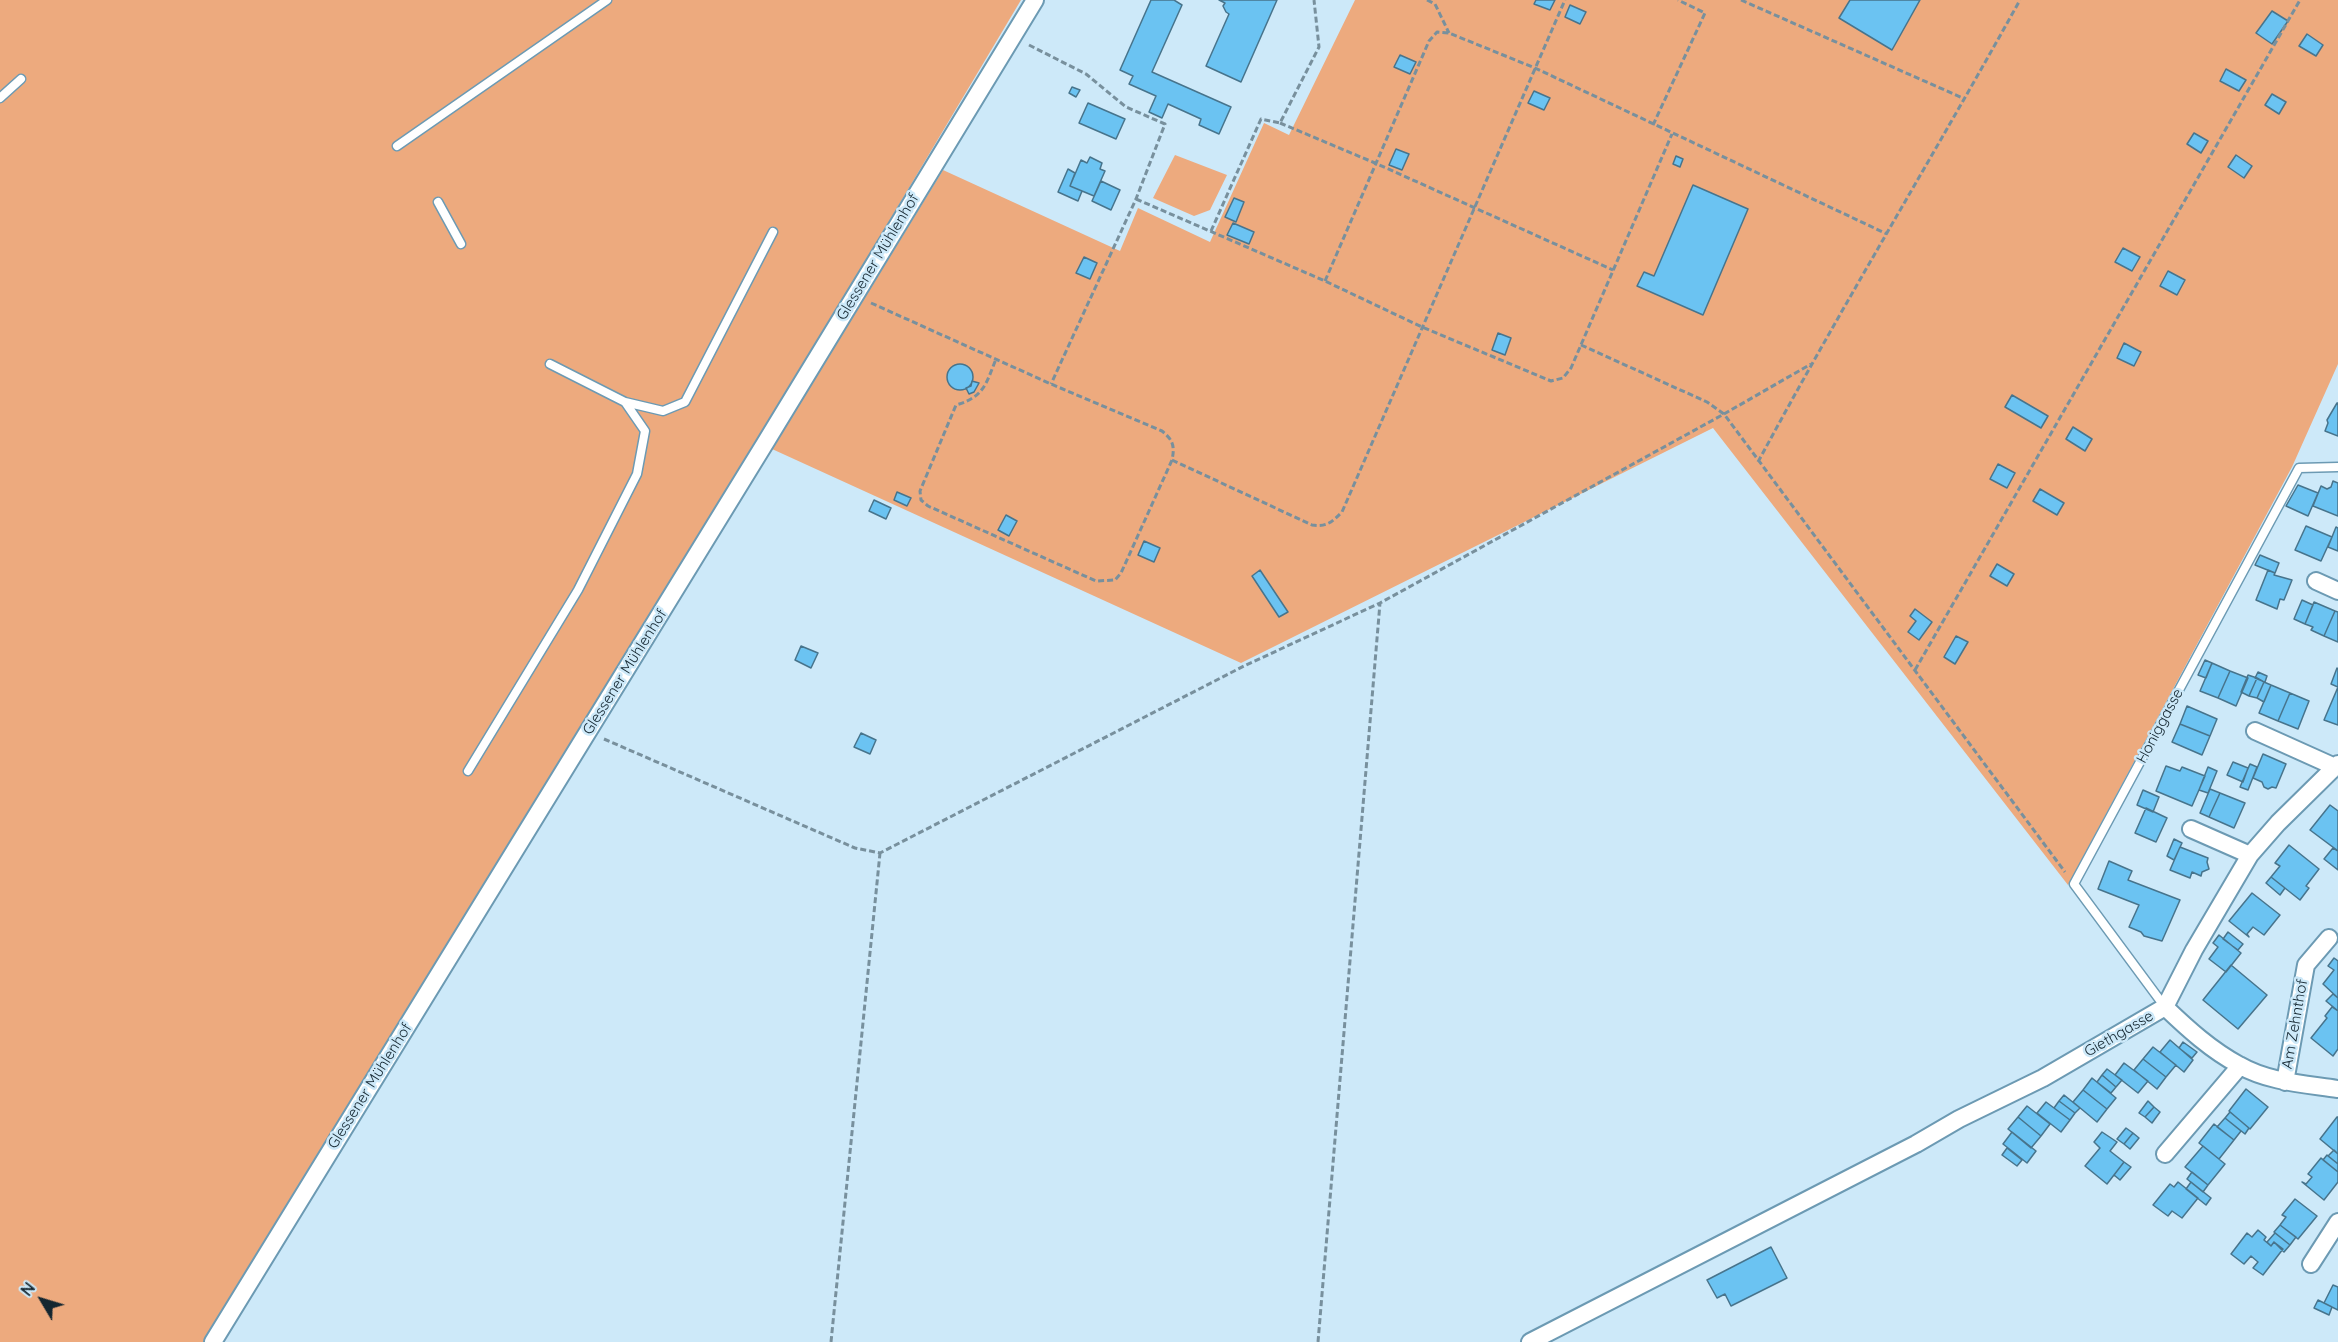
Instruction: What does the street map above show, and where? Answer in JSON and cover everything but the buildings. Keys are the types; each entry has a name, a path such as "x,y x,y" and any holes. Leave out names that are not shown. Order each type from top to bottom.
{"street":[{"name":"Glessener Mühlenhof","path":"213,1342 1035,0"},
{"path":"2316,581 2338,591"},
{"name":"Giethgasse","path":"1530,1342 2043,1078 2165,1008 2194,950 2250,855 2278,823 2337,766 2255,731"},
{"path":"2191,829 2250,855"},
{"name":"Am Zehnthof","path":"2285,1082 2306,965 2328,938"},
{"name":"Am Zehnthof","path":"2165,1008 2199,1039 2240,1066 2285,1082 2338,1089"},
{"path":"2165,1154 2240,1066"},
{"path":"2311,1263 2338,1222"}],"lane":[{"path":"397,146 607,0"},
{"path":"0,98 21,79"},
{"path":"438,202 461,244"},
{"path":"550,364 625,402 663,411 685,402 773,232"},
{"path":"468,771 578,590 637,474 645,431 625,402"},
{"name":"Honiggasse","path":"2074,884 2299,468 2338,467"},
{"path":"2074,884 2165,1008"}],"path":[{"path":"1280,123 1319,47 1314,0"},
{"path":"1427,0 1435,4 1449,33"},
{"path":"1172,460 1312,525 1322,526 1331,523 1342,512 1565,0"},
{"path":"1653,125 1705,13 1678,0"},
{"path":"1741,0 1965,99"},
{"path":"1758,462 1811,364 2020,0"},
{"path":"1915,670 2300,0"},
{"path":"1325,281 1429,41 1437,32 1449,33 1535,68 1887,234"},
{"path":"1012,36 1086,74 1126,107 1165,124 1136,199 1051,384"},
{"path":"1211,231 1261,119 1280,123 1375,163 1613,270"},
{"path":"1136,199 1325,281 1422,327 1551,381 1563,378 1571,368 1671,134"},
{"path":"855,296 1162,431 1171,439 1175,449 1172,460 1121,573 1115,580 1096,581 928,506 921,500 920,491 956,405 972,400 984,389 996,359"},
{"path":"1581,345 1707,402 1724,414 2074,884"},
{"path":"588,732 855,848 880,854 1244,666 1380,603 1811,364"},
{"path":"1318,1342 1380,603"},
{"path":"831,1342 880,854"}],"shaded area":[{"path":"0,0 1021,0 758,441 207,1342 0,1342"},
{"path":"1355,0 2338,0 2338,364 2292,467 2068,885 1713,428 1241,663 772,449 943,170 1120,251 1138,208 1210,242 1264,123 1289,135"},
{"path":"1175,155 1227,175 1210,210 1194,216 1153,198"}]}
